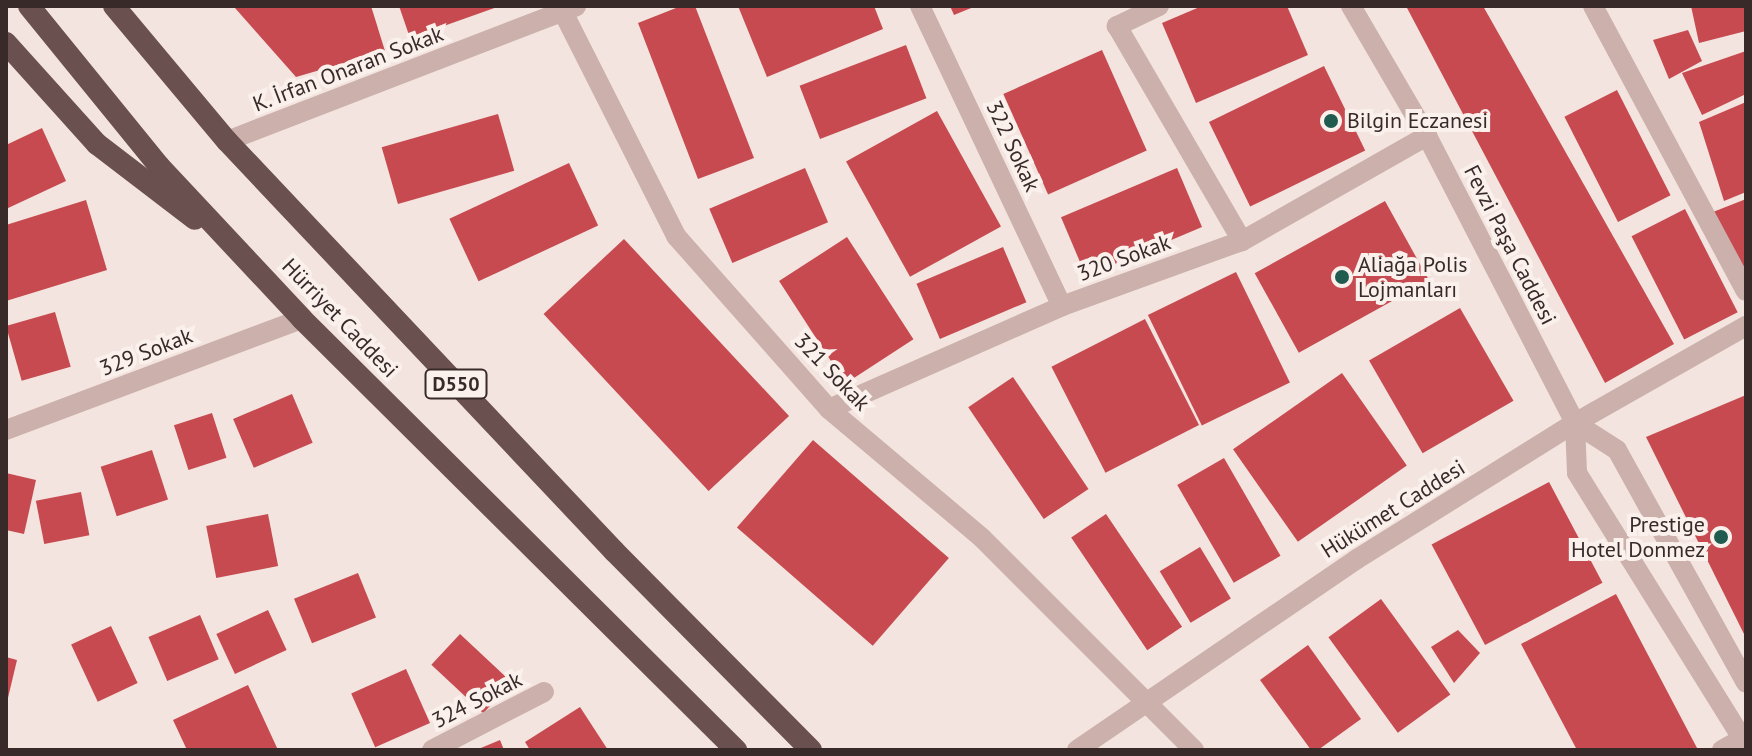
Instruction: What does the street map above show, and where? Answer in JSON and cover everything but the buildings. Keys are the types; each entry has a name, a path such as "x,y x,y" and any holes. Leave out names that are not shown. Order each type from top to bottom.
{"highway":[{"name":"Hürriyet Caddesi","path":"29,6 159,166 302,319 736,750"},
{"name":"Hürriyet Caddesi","path":"114,6 227,141 614,551 811,750"},
{"path":"6,43 97,144 249,261"}],"street":[{"name":"322 Sokak","path":"920,6 1062,306"},
{"path":"1159,6 1117,26 1242,241"},
{"name":"Fevzi Paşa Caddesi","path":"1351,6 1427,136 1575,423 1577,473 1744,742"},
{"path":"1593,6 1746,291"},
{"name":"K. İrfan Onaran Sokak","path":"227,141 569,9"},
{"name":"321 Sokak","path":"569,9 676,236 829,409 982,538 1194,750"},
{"name":"320 Sokak","path":"829,409 1062,306 1242,241 1427,136"},
{"name":"329 Sokak","path":"6,430 302,319"},
{"name":"Hükümet Caddesi","path":"1077,750 1357,559 1575,423 1746,326"},
{"name":"Fevzi Paşa Caddesi","path":"1575,423 1617,450 1746,683"},
{"name":"324 Sokak","path":"432,750 544,692"},
{"path":"1722,750 1744,742"}],"place":[{"name":"Bilgin Eczanesi","path":"1331,121"},
{"name":"Aliağa Polis Lojmanları","path":"1342,277"},
{"name":"Prestige Hotel Donmez","path":"1721,537"}]}
